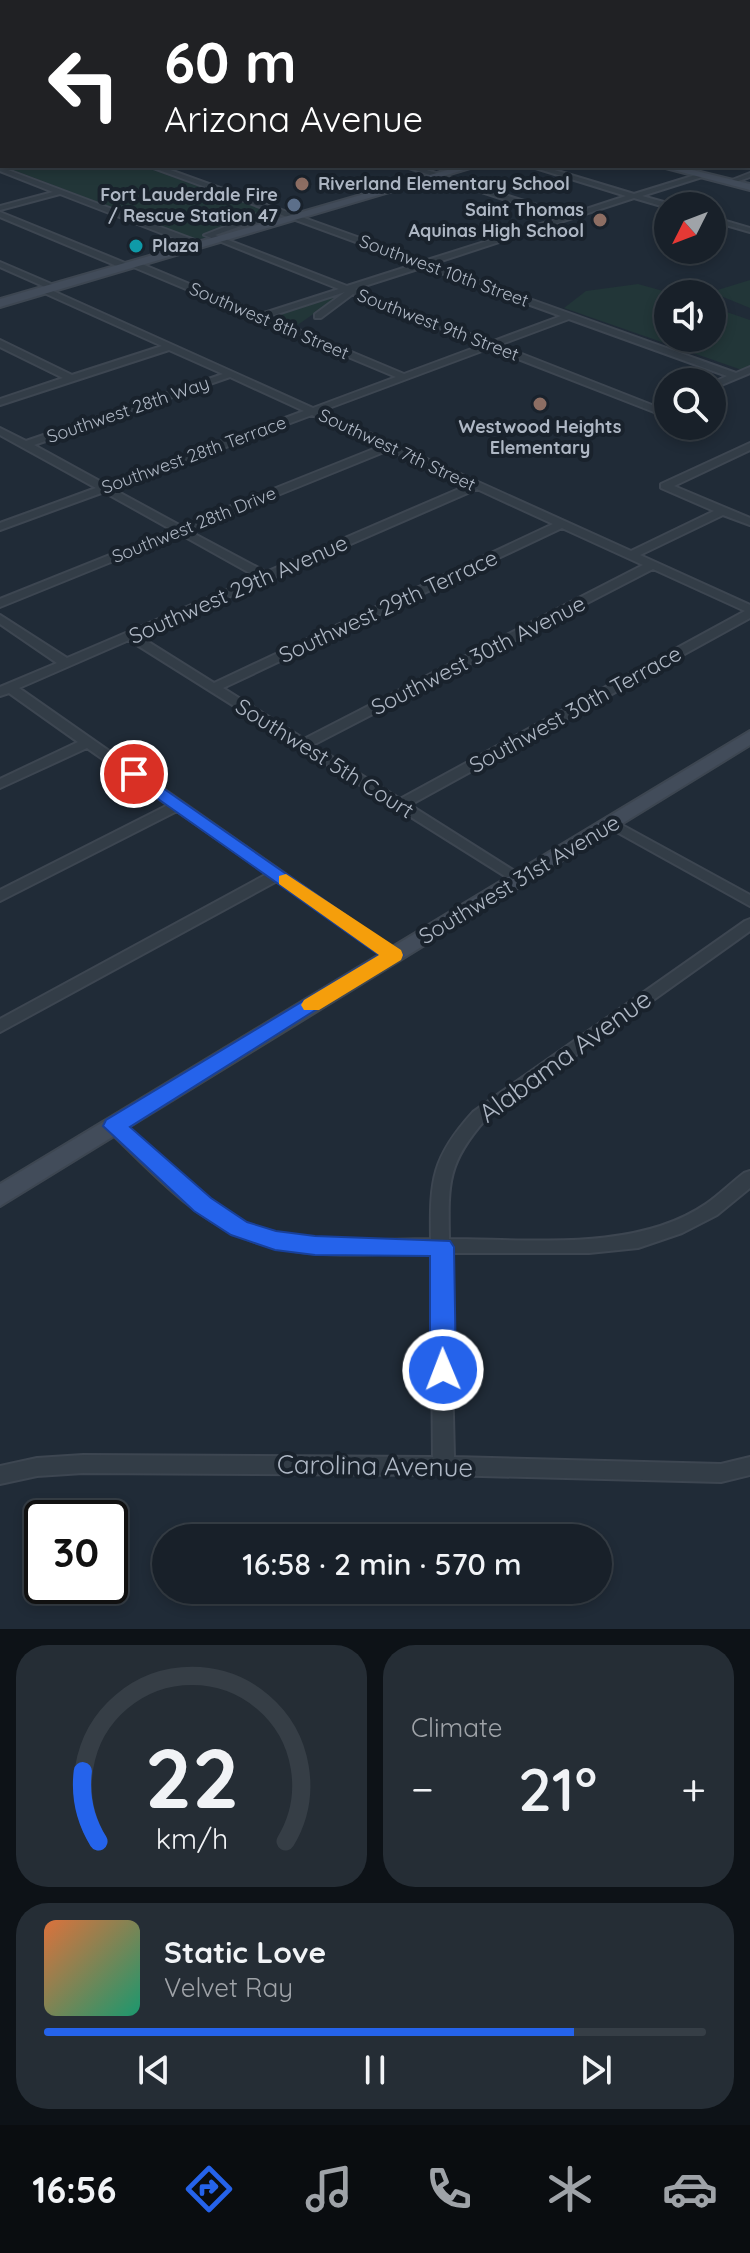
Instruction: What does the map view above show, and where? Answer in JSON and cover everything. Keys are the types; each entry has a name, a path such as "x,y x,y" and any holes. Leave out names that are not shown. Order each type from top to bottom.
{"main road":[{"path":"0,303 465,168"},
{"path":"671,168 750,185"},
{"path":"688,168 750,185"},
{"path":"699,175 736,180"},
{"name":"Southwest 31st Avenue","path":"0,1196 750,737"}],"street":[{"name":"Southwest 10th Street","path":"158,168 736,376"},
{"path":"413,168 566,217"},
{"path":"540,168 654,202"},
{"path":"0,169 200,245"},
{"path":"260,317 699,175"},
{"path":"736,180 750,175"},
{"path":"0,208 60,192"},
{"path":"218,240 207,233 255,218 249,213"},
{"name":"Southwest 8th Street","path":"0,214 404,377"},
{"path":"726,223 750,230"},
{"name":"Southwest 9th Street","path":"218,240 490,345 654,404"},
{"name":"Southwest 7th Street","path":"0,264 168,347 750,611"},
{"path":"318,316 348,291"},
{"name":"Southwest 28th Terrace","path":"2,524 569,316"},
{"path":"0,343 72,379"},
{"path":"0,402 168,347"},
{"path":"726,380 750,370"},
{"name":"Southwest 28th Way","path":"25,445 231,374"},
{"path":"0,385 19,395"},
{"path":"0,431 266,577"},
{"path":"750,446 665,486 750,522"},
{"name":"Southwest 28th Drive","path":"0,603 387,447"},
{"name":"Southwest 29th Avenue","path":"5,690 475,486"},
{"path":"630,556 722,511"},
{"name":"Southwest 29th Terrace","path":"214,688 561,524"},
{"name":"Southwest 30th Avenue","path":"304,744 652,565"},
{"name":"Southwest 30th Terrace","path":"400,805 750,611"},
{"path":"0,619 67,664"},
{"name":"Southwest 5th Court","path":"131,636 519,880"},
{"path":"5,690 88,742 393,955"},
{"path":"0,784 88,742"},
{"path":"0,896 179,805"},
{"path":"611,823 750,901"},
{"path":"0,1026 278,874"},
{"name":"Alabama Avenue","path":"444,1466 439,1196 443,1164 459,1138 479,1116 750,924"},
{"path":"114,1126 203,1205 239,1228 275,1240 315,1246 442,1247 638,1241 711,1210 750,1178"},
{"name":"Carolina Avenue","path":"0,1475 37,1467 83,1464 444,1466 721,1473 750,1466"}],"green space":[{"path":"8,168 148,168 280,216 197,240"},
{"path":"750,280 750,308 726,298 726,287"},
{"path":"638,284 654,288 654,339 564,308 586,291"},
{"path":"341,295 293,328 271,319 271,316"},
{"path":"726,312 750,320 750,366 742,370 690,352 726,352"}],"slow traffic":[{"path":"286,880 393,955 312,1005"}],"place":[{"name":"Riverland Elementary School","path":"302,184"},
{"name":"Fort Lauderdale Fire / Rescue Station 47","path":"294,205"},
{"name":"Saint Thomas Aquinas High School","path":"600,220"},
{"name":"Plaza","path":"136,246"},
{"name":"Westwood Heights Elementary","path":"540,404"}],"route":[{"path":"134,774 393,955 114,1126 203,1205 239,1228 275,1240 315,1246 442,1247 443,1370"}]}
